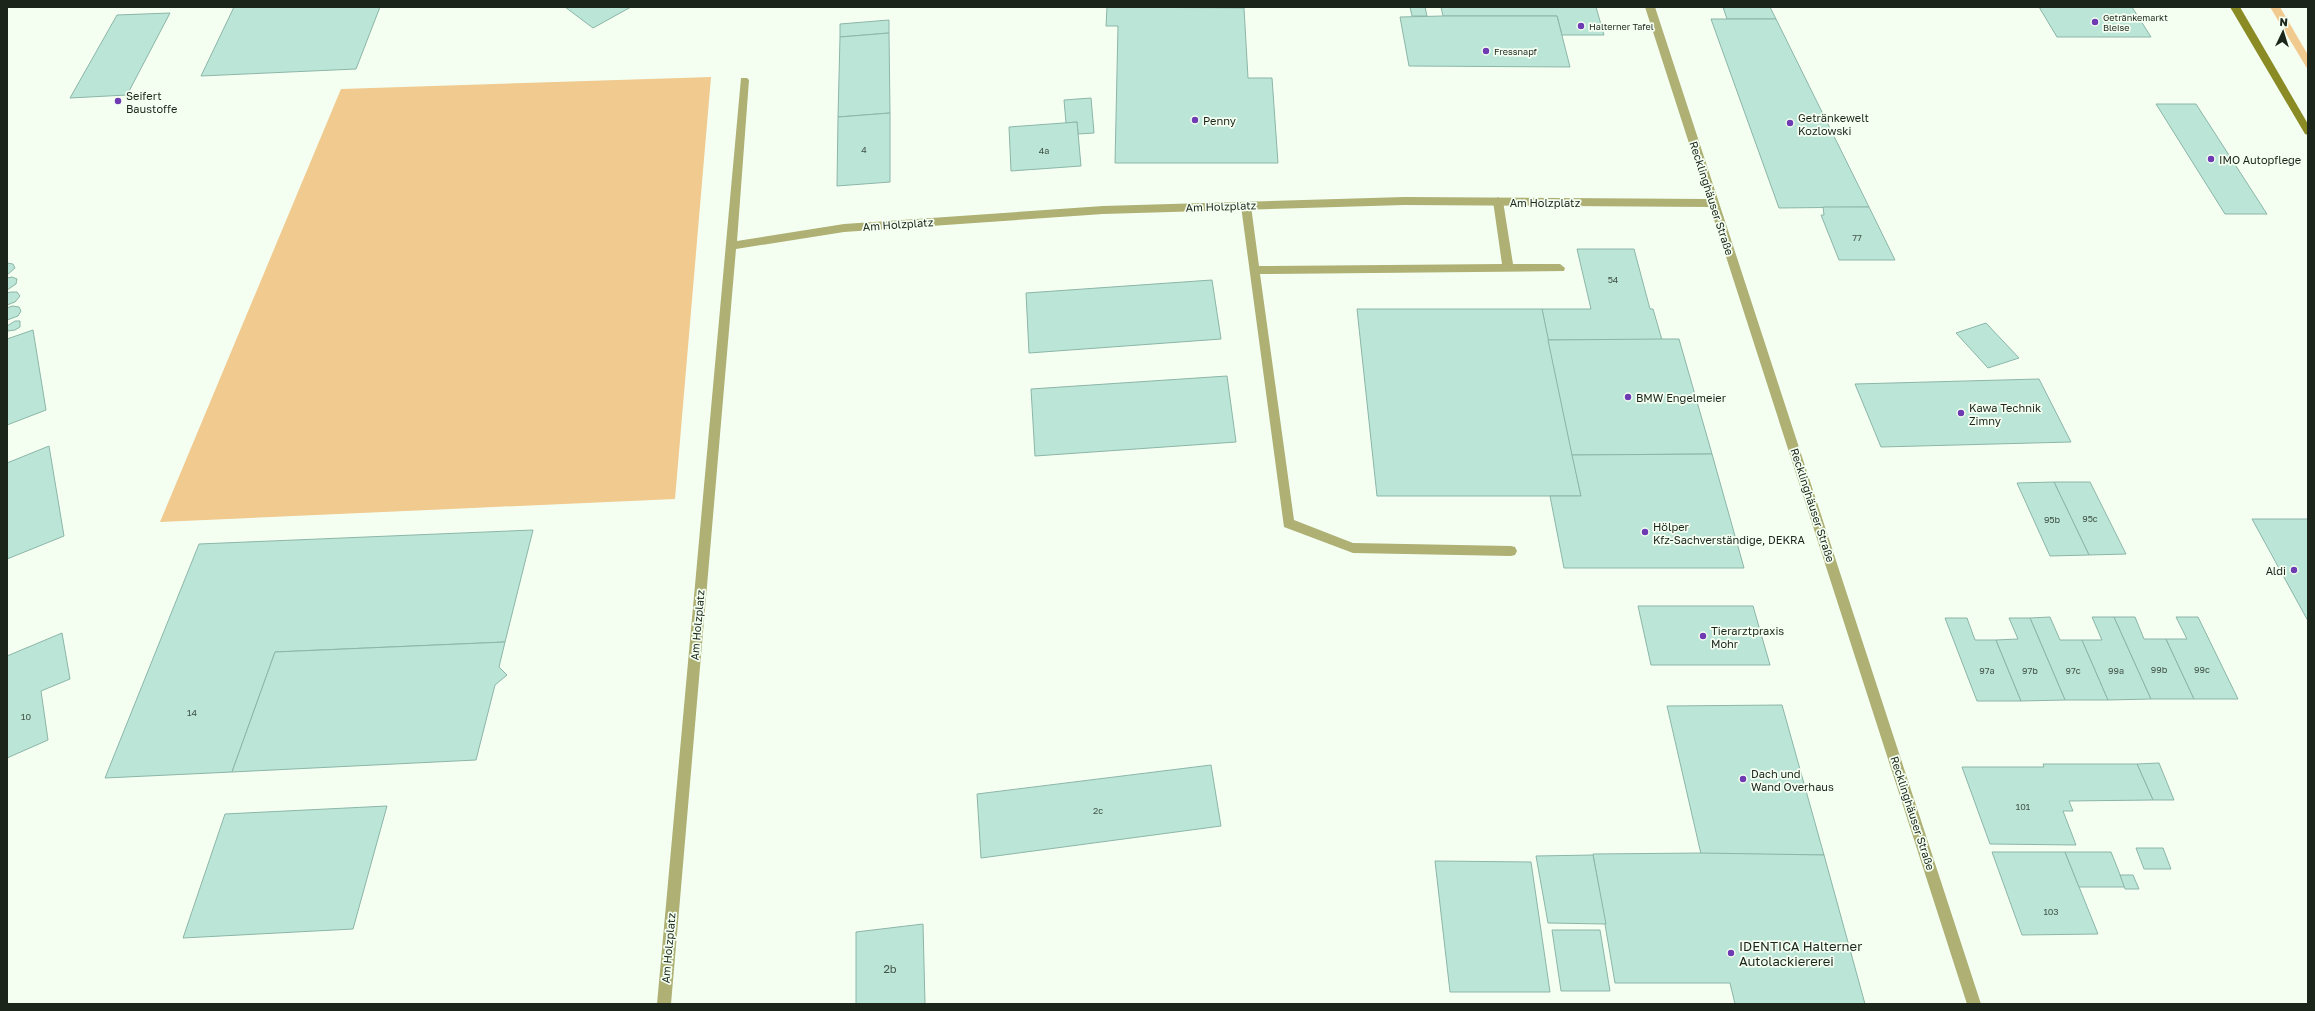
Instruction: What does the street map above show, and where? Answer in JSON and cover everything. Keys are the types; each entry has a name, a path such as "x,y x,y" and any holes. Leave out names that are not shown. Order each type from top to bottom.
{"main road":[{"path":"2235,7 2251,37 2308,132"}],"street":[{"name":"Recklinghäuser Straße","path":"1650,7 1974,1004"},
{"name":"Am Holzplatz","path":"664,1004 731,246 744,80"},
{"name":"Am Holzplatz","path":"731,246 844,228 1103,210 1404,201 1714,203"},
{"path":"1498,201 1508,268"},
{"path":"1246,206 1288,523 1353,548 1511,551"},
{"path":"1255,270 1560,268"}],"shaded area":[{"path":"2270,7 2280,7 2308,55 2308,70"},
{"path":"711,77 675,499 160,522 341,89"}],"building":[{"path":"234,7 380,7 356,69 201,76"},
{"path":"565,7 631,7 593,28"},
{"name":"Penny","path":"1107,7 1244,8 1248,78 1272,78 1278,163 1115,163 1118,26 1106,26"},
{"path":"1410,7 1425,7 1427,16 1412,16"},
{"name":"Halterner Tafel","path":"1441,7 1596,7 1604,35 1562,35 1557,16 1443,16"},
{"path":"1723,7 1770,7 1776,19 1727,19"},
{"name":"Getränkemarkt Bleise","path":"2039,7 2132,7 2151,37 2057,37"},
{"path":"170,13 127,95 70,98 117,15"},
{"name":"Fressnapf","path":"1557,16 1570,67 1409,66 1400,17"},
{"path":"1711,19 1776,19 1869,207 1779,208"},
{"path":"889,20 889,33 840,37 840,24"},
{"path":"889,33 890,113 838,117 840,37"},
{"path":"1091,98 1094,133 1078,134 1077,122 1066,123 1064,100"},
{"name":"IMO Autopflege","path":"2156,104 2196,104 2267,214 2225,214"},
{"path":"890,113 890,182 837,186 838,117"},
{"path":"1077,122 1081,166 1011,171 1009,127"},
{"path":"1823,207 1869,207 1895,260 1839,260 1821,215 1824,215"},
{"path":"1577,249 1634,249 1650,309 1653,309 1662,340 1548,340 1542,309 1591,309"},
{"path":"7,263 13,264 15,268 7,275"},
{"path":"12,277 17,279 16,284 7,290 7,278"},
{"path":"1212,280 1221,339 1029,353 1026,293"},
{"path":"17,292 20,296 15,302 7,305 7,293"},
{"path":"12,306 19,307 21,311 18,316 7,320 7,308"},
{"path":"1357,309 1542,309 1581,496 1377,496"},
{"path":"15,321 20,321 20,327 15,330 8,331 7,326"},
{"path":"1986,323 2019,358 1988,368 1956,333"},
{"path":"33,330 46,410 7,425 7,339"},
{"name":"BMW Engelmeier","path":"1679,339 1712,454 1572,455 1548,340"},
{"path":"1227,376 1236,442 1035,456 1031,389"},
{"name":"Kawa Technik Zimny","path":"2039,379 2071,442 1881,447 1855,384"},
{"path":"49,446 64,536 7,559 7,463"},
{"name":"Hölper Kfz-Sachverständige, DEKRA","path":"1712,454 1744,568 1564,568 1550,496 1581,496 1572,455"},
{"path":"2054,482 2090,482 2126,554 2089,555"},
{"path":"2054,482 2089,555 2050,556 2017,483"},
{"name":"Aldi","path":"2252,519 2308,519 2308,621"},
{"path":"533,530 505,642 275,652 232,772 105,778 199,544"},
{"name":"Tierarztpraxis Mohr","path":"1638,606 1753,606 1770,665 1651,665"},
{"path":"2050,617 2060,640 2082,640 2108,700 2065,700 2030,618"},
{"path":"2092,617 2114,617 2151,699 2108,700 2082,640 2102,640"},
{"path":"2114,617 2135,617 2144,639 2166,639 2194,699 2151,699"},
{"path":"2176,617 2198,617 2238,699 2194,699 2166,639 2187,639"},
{"path":"1945,618 1967,618 1975,640 1996,640 2021,701 1977,701"},
{"path":"2009,618 2030,618 2065,700 2021,701 1996,640 2018,639"},
{"path":"62,633 70,679 41,691 48,740 7,758 7,656"},
{"path":"505,642 499,667 507,675 495,685 476,760 232,772 275,652"},
{"name":"Dach und Wand Overhaus","path":"1782,705 1824,855 1701,854 1667,706"},
{"path":"2159,763 2174,800 2153,800 2137,764"},
{"path":"2043,764 2137,764 2153,800 2069,801 2073,811 2063,811 2076,845 1990,844 1962,767 2044,767"},
{"path":"1211,765 1221,826 981,858 977,794"},
{"path":"387,806 353,929 183,938 225,814"},
{"path":"2136,848 2163,848 2171,869 2144,869"},
{"path":"1992,852 2065,852 2098,934 2022,935"},
{"path":"2065,852 2111,852 2125,887 2079,887"},
{"name":"IDENTICA Halterner Autolackiererei","path":"1700,853 1824,855 1865,1004 1735,1004 1730,983 1615,983 1593,854"},
{"path":"1593,855 1606,924 1548,923 1536,856"},
{"path":"1435,861 1531,862 1550,992 1450,992"},
{"path":"2120,875 2133,875 2139,889 2125,889"},
{"path":"923,924 925,1004 856,1004 856,932"},
{"path":"1552,930 1600,930 1610,991 1561,991"}],"place":[{"name":"Getränkemarkt Bleise","path":"2095,22"},
{"name":"Halterner Tafel","path":"1581,26"},
{"name":"Fressnapf","path":"1486,51"},
{"name":"Seifert Baustoffe","path":"118,101"},
{"name":"Penny","path":"1195,120"},
{"name":"Getränkewelt Kozlowski","path":"1790,123"},
{"name":"IMO Autopflege","path":"2211,159"},
{"name":"BMW Engelmeier","path":"1628,397"},
{"name":"Kawa Technik Zimny","path":"1961,413"},
{"name":"Hölper Kfz-Sachverständige, DEKRA","path":"1645,532"},
{"name":"Aldi","path":"2294,570"},
{"name":"Tierarztpraxis Mohr","path":"1703,636"},
{"name":"Dach und Wand Overhaus","path":"1743,779"},
{"name":"IDENTICA Halterner Autolackiererei","path":"1731,953"}]}
